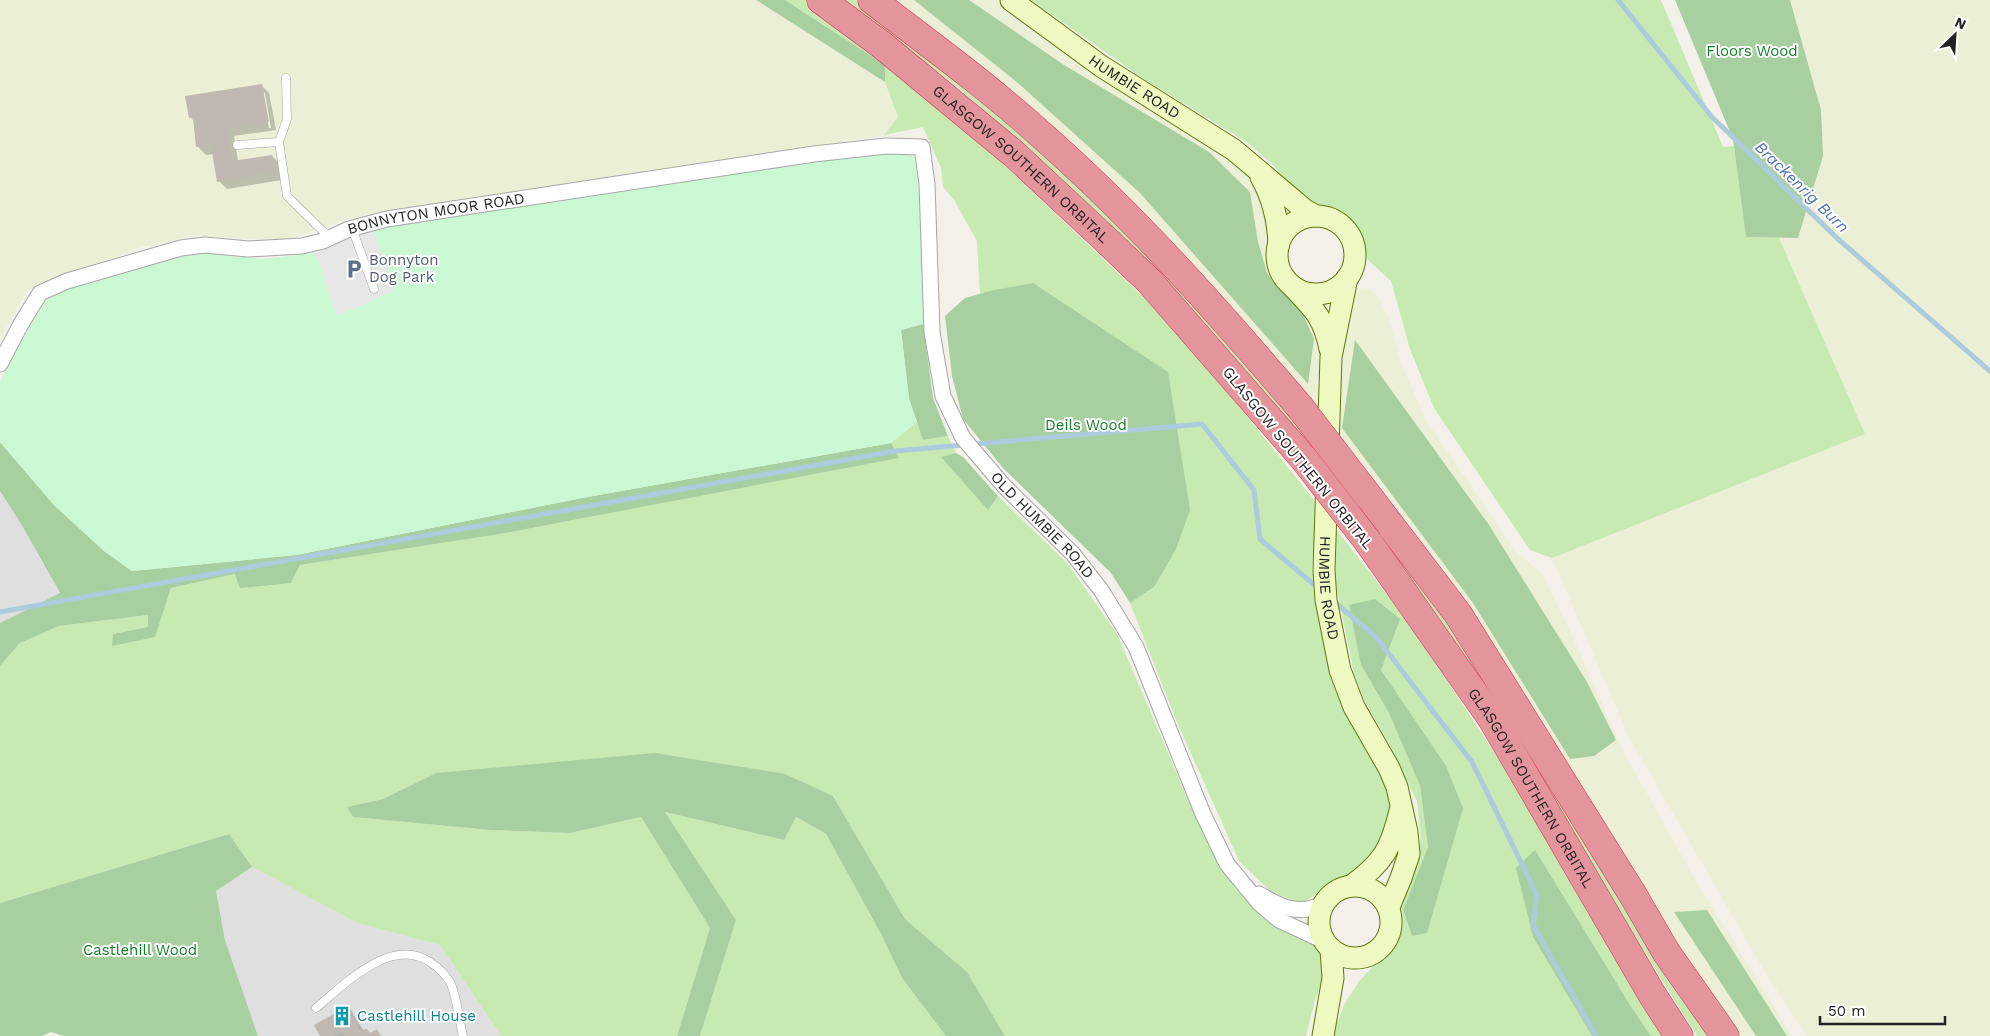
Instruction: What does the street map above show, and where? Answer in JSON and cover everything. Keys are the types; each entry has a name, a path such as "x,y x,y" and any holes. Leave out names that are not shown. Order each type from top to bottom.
{"highway":[{"name":"GLASGOW SOUTHERN ORBITAL","path":"821,0 882,45 979,124 1104,238 1155,288 1304,460 1369,543 1492,719 1653,996 1679,1036"},
{"name":"GLASGOW SOUTHERN ORBITAL","path":"872,0 1038,131 1092,183 1218,312 1299,406 1458,614 1633,895 1666,952 1725,1036"}],"street":[{"name":"HUMBIE ROAD","path":"1011,0 1101,66 1234,150 1305,210 1316,216"},
{"name":"BONNYTON MOOR ROAD","path":"0,364 40,293 67,280 181,248 205,245 248,249 302,246 330,238 352,228 387,219 814,154 886,146 922,147"},
{"name":"OLD HUMBIE ROAD","path":"922,147 927,184 932,332 943,396 963,438 1004,486 1073,554 1101,590 1136,647 1203,814 1226,864 1242,884"},
{"name":"HUMBIE ROAD","path":"1258,172 1266,185 1274,208 1278,222 1279,244"},
{"path":"1316,216 1330,219 1343,227 1350,238 1355,253 1353,266 1347,278 1338,287 1322,294 1309,294 1291,285 1283,276 1277,255 1279,244 1292,224 1303,218 1316,216"},
{"name":"HUMBIE ROAD","path":"1326,1012 1353,971 1364,958 1378,950 1388,938 1392,928 1389,907 1409,854 1407,832 1397,787 1389,768 1354,707 1340,670 1326,600 1324,570 1331,357 1347,278"},
{"name":"HUMBIE ROAD","path":"1291,285 1319,316 1325,328 1331,357"},
{"name":"HUMBIE ROAD","path":"1323,1036 1333,978 1328,945 1319,922 1323,904 1330,895 1340,889 1351,886 1380,861 1393,837 1401,806"},
{"name":"HUMBIE ROAD","path":"1242,884 1278,905 1296,910 1311,910 1323,904"},
{"path":"1242,884 1260,904 1280,920 1328,945 1342,956 1353,959 1364,958"},
{"path":"1351,886 1363,886 1374,890 1389,907"}],"lane":[{"path":"286,78 287,119 279,142 287,196 330,238"},
{"path":"237,145 279,142"},
{"path":"352,228 374,289"},
{"path":"316,1008 365,967 401,954 423,957 442,969 451,984 463,1036"}],"shaded area":[{"name":"Bonnyton Dog Park","path":"373,228 394,291 337,316 316,253"},
{"path":"0,491 20,522 60,594 0,623"},
{"name":"Castlehill House","path":"252,867 357,923 440,945 501,1036 258,1036 225,940 216,891"}],"green space":[{"path":"0,0 756,0 885,82 898,117 884,135 352,217 283,241 194,235 153,246 143,246 27,290 0,339"},
{"path":"756,0 785,0 885,65 885,82"},
{"path":"785,0 807,0 861,38 975,137 1179,331 1318,505 1312,566 1317,604 1391,798 1388,829 1364,866 1344,876 1301,904 1270,891 1239,861 1177,722 1130,603 1154,587 1033,283 980,294 977,241 954,200 943,187 941,168 923,127 884,135 898,117 885,82 885,65"},
{"path":"843,0 856,0 1007,121 1133,238 1304,430 1302,440 1232,355 1162,278 1052,171 960,89"},
{"path":"896,0 997,0 1034,29 1233,159 1248,174 1261,195 1272,222 1269,254 1275,273 1303,303 1317,324 1323,367 1316,382 1339,409 1346,321 1355,292 1365,288 1371,290 1379,298 1388,317 1401,363 1426,420 1515,551 1542,574 1572,635 1622,749 1693,876 1792,1036 1740,1036 1683,954 1628,859 1454,584 1376,480 1305,391 1205,277 1131,202 1040,116 953,43"},
{"path":"914,0 969,0 1064,65 1209,152 1250,192 1258,242 1267,273 1302,312 1314,339 1308,384 1140,193 1018,83"},
{"path":"1031,0 1661,0 1723,147 1734,146 1746,237 1779,238 1865,434 1552,558 1530,550 1434,408 1410,349 1391,281 1367,259 1364,241 1352,223 1331,210 1310,202 1298,194 1274,166 1248,143 1141,77"},
{"name":"Floors Wood","path":"1675,0 1790,0 1821,110 1823,156 1798,238 1746,237 1733,139"},
{"path":"1790,0 1990,0 1990,1036 1807,1036 1765,972 1629,737 1552,558 1865,434 1779,238 1799,238 1821,110"},
{"path":"893,152 912,156 919,168 926,309 923,324 901,330 909,399 917,422 891,443 582,498 296,555 132,571 104,551 54,505 0,442 0,382 46,297 61,290 181,253 205,253 263,259 316,253 337,316 373,228 803,158"},
{"name":"Deils Wood","path":"1033,283 1168,372 1190,510 1176,549 1154,587 1130,603 1111,573 1003,468 963,419 952,376 945,316 965,298 994,290"},
{"path":"923,324 933,398 948,436 923,440 909,399 901,330"},
{"path":"1355,340 1489,525 1587,682 1616,740 1594,756 1570,759 1473,603 1342,428"},
{"path":"917,422 923,440 948,436 956,453 942,458 988,509 998,496 1068,564 1117,634 1192,809 1234,887 1256,909 1276,925 1313,944 1323,952 1325,974 1314,1003 1306,1036 1005,1036 967,972 905,919 833,796 436,773 383,799 347,807 353,817 490,830 570,833 641,817 710,928 677,1036 501,1036 440,945 357,923 252,867 229,834 0,903 0,666 20,643 59,626 148,615 148,627 113,634 155,637 171,588 235,574 291,583 300,565 500,534 898,458 891,443"},
{"path":"0,442 54,505 104,551 132,571 296,555 582,498 891,443 899,458 500,534 300,565 291,583 240,588 235,574 171,588 155,637 112,646 113,634 148,627 148,615 59,626 20,643 0,666 0,623 60,593 20,522 0,491"},
{"path":"956,453 963,457 998,496 988,510 941,457"},
{"path":"1359,498 1440,607 1710,1036 1697,1036 1589,863 1355,507"},
{"path":"1335,528 1410,624 1526,801 1669,1036 1651,1036 1630,1005 1533,937 1592,1036 1332,1036 1345,1003 1360,980 1396,943 1402,927 1401,905 1416,862 1421,838 1417,801 1390,745 1365,702 1354,673 1336,586","holes":["1350,605 1399,619 1381,669 1463,808 1412,936 1403,910 1428,847 1420,786 1389,713 1361,665"]},
{"path":"1375,599 1400,619 1381,670 1446,766 1463,808 1427,933 1412,936 1403,910 1428,847 1420,786 1389,713 1361,665 1349,605"},
{"path":"655,753 785,774 833,796 905,919 967,972 1005,1036 946,1036 902,978 881,934 826,834 796,817 784,840 665,812 736,920 700,1036 677,1036 710,928 641,817 570,833 490,830 353,817 347,807 383,799 436,773"},
{"path":"665,812 784,840 795,817 826,834 881,934 902,978 946,1036 700,1036 736,920"},
{"name":"Castlehill Wood","path":"229,834 252,867 216,891 225,940 258,1036 64,1036 51,1032 42,1036 0,1036 0,903"},
{"path":"1535,850 1651,1036 1592,1036 1533,937 1516,868"},
{"path":"1707,910 1787,1036 1756,1036 1674,912"}],"building":[{"path":"262,84 269,122 227,128 232,161 272,155 275,172 217,182 211,146 196,147 193,117 189,118 185,96"},
{"name":"Castlehill House","path":"346,1007 350,1008 359,1024 357,1025 359,1030 367,1029 370,1033 377,1029 381,1036 344,1036 342,1032 335,1036 320,1036 314,1025"}],"waterway":[{"name":"Brackenrig Burn","path":"1618,0 1712,117 1838,239 1990,371"},
{"path":"0,612 895,451 1202,424 1254,490 1260,539 1318,588"},
{"path":"1332,600 1376,637 1472,762 1537,895 1533,925 1596,1036"}],"place":[{"name":"Bonnyton Dog Park","path":"354,269"},
{"name":"Castlehill House","path":"342,1016"}]}
